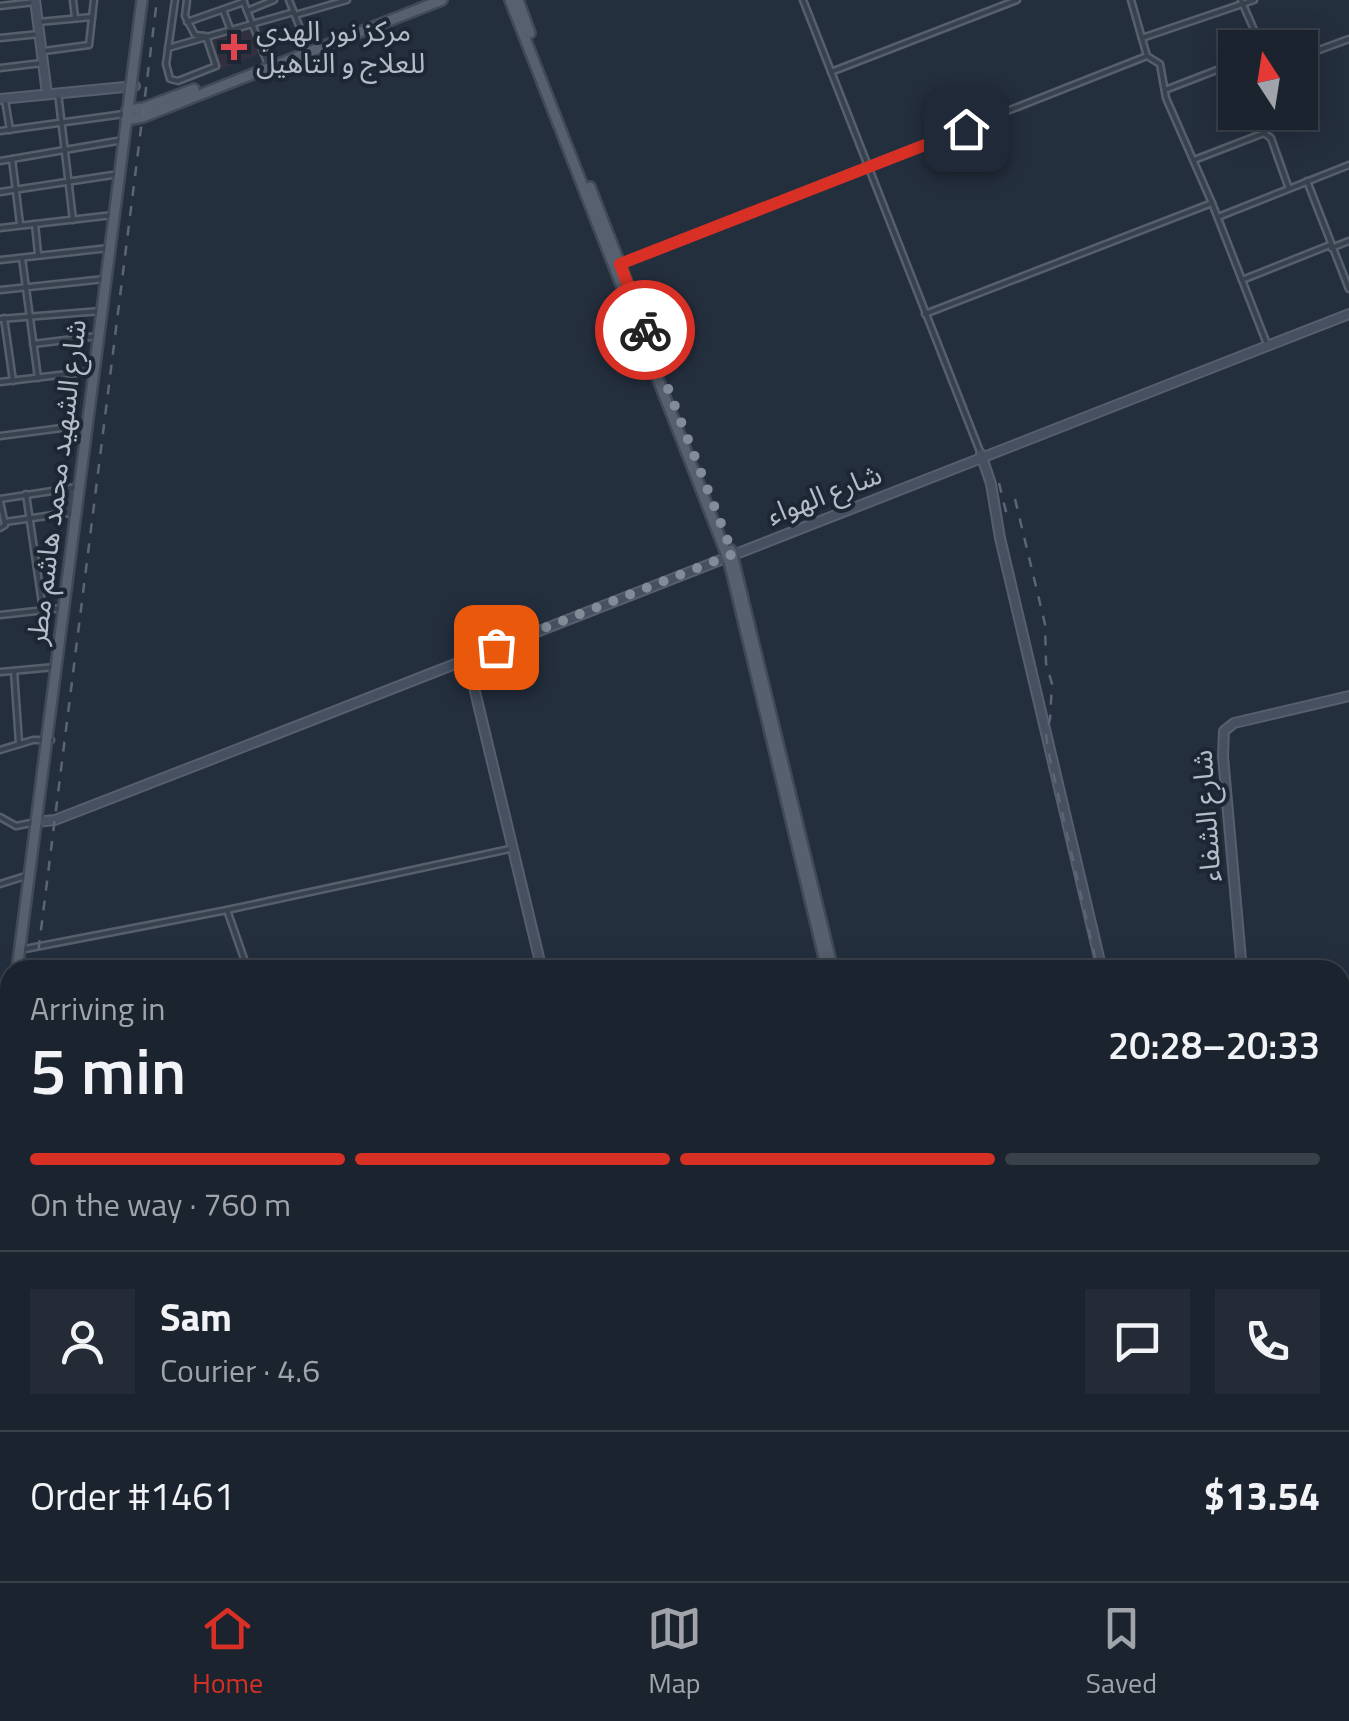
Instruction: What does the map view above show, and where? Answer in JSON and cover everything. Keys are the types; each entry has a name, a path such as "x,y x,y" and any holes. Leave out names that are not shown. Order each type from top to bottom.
{"main road":[{"name":"شارع الشهيد محمد هاشم مطر","path":"22,960 74,514 144,0"},
{"path":"129,114 426,0"},
{"path":"129,114 442,0"},
{"path":"510,0 664,384"},
{"path":"518,0 730,556 828,960"},
{"name":"شارع الشهيد محمد هاشم مطر","path":"74,514 74,488 129,114"},
{"name":"شارع الشهيد محمد هاشم مطر","path":"49,740 65,608"},
{"name":"شارع الشهيد محمد هاشم مطر","path":"21,960 38,822"}],"street":[{"path":"73,0 75,18"},
{"path":"41,51 89,45 94,0"},
{"path":"175,0 166,64 170,78 184,80 216,67 206,36"},
{"path":"186,0 187,22 196,35 206,36"},
{"path":"247,11 274,0"},
{"path":"289,0 307,46"},
{"path":"316,0 319,9"},
{"path":"168,48 346,0"},
{"path":"803,0 991,484 1000,538 1100,960"},
{"path":"832,72 1016,0"},
{"path":"1131,0 1147,56 1160,64 1165,90 1267,344"},
{"path":"1142,38 1254,0"},
{"path":"0,6 36,1 47,94"},
{"path":"187,22 244,1 267,62"},
{"path":"1241,2 1254,30"},
{"path":"223,10 231,31"},
{"path":"38,22 92,17"},
{"path":"0,38 39,34"},
{"path":"1318,50 1349,39"},
{"path":"620,264 1147,56"},
{"path":"0,68 42,63"},
{"path":"1165,90 1218,70"},
{"path":"10,130 3,99 133,86"},
{"path":"58,93 73,220"},
{"path":"0,131 129,114"},
{"path":"1194,160 1264,133 1271,138 1289,188"},
{"path":"0,160 123,140"},
{"path":"12,159 20,226"},
{"path":"1218,218 1349,164"},
{"path":"0,192 119,174"},
{"path":"1307,181 1349,289"},
{"path":"925,314 1212,202"},
{"path":"0,228 114,216"},
{"path":"35,224 38,256"},
{"path":"1242,280 1349,241"},
{"path":"0,260 109,248"},
{"path":"22,258 38,378"},
{"path":"0,290 105,279"},
{"path":"13,380 4,348 2,318 101,311"},
{"name":"شارع الهواء","path":"38,822 55,820 1349,314"},
{"path":"33,344 98,336"},
{"path":"0,382 93,371"},
{"path":"0,436 86,425"},
{"path":"5,522 0,500 74,488"},
{"path":"26,494 43,610"},
{"path":"0,528 5,522 74,514"},
{"path":"0,615 65,608"},
{"path":"467,658 539,960"},
{"path":"0,672 55,667"},
{"path":"14,671 18,743"},
{"name":"شارع الشفاء","path":"1241,960 1224,731 1234,723 1349,696"},
{"path":"0,750 18,743 49,740"},
{"path":"0,817 16,826 38,822"},
{"path":"25,949 510,849"},
{"path":"0,884 29,874"},
{"path":"227,910 244,960"}],"shaded area":[{"name":"مركز نور الهدي للعلاج و التاهيل","path":"248,27 259,54 220,70 209,40"}],"railway":[{"path":"37,960 157,0"},
{"path":"999,483 1008,520"},
{"path":"1015,499 1045,624 1046,663 1052,684 1046,733 1048,750 1096,960"}],"way so far":[{"path":"496,647 733,554 645,330"}],"place":[{"name":"مركز نور الهدي للعلاج و التاهيل","path":"234,47"}],"route":[{"path":"645,330 620,264 966,129"}]}
